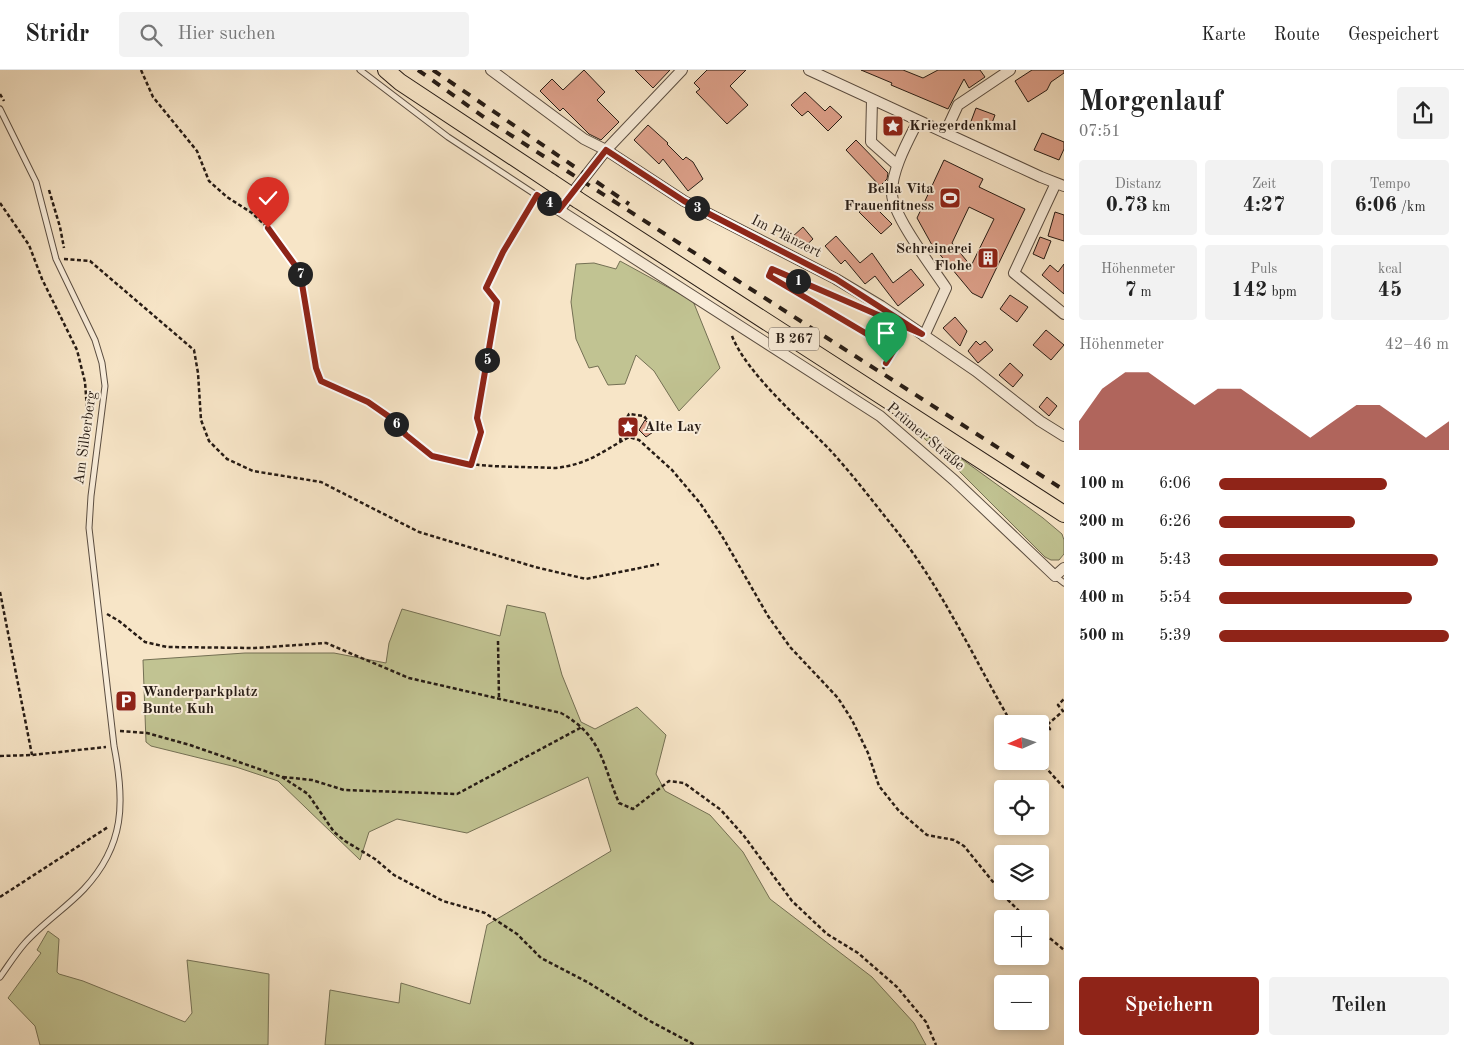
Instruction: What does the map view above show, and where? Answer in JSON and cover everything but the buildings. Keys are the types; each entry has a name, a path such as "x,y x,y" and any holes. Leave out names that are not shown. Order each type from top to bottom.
{"main road":[{"name":"B 267","path":"386,70 400,82 578,200 1064,514"}],"street":[{"name":"Im Plänzert","path":"491,70 584,139 606,150 684,201 836,279 976,371 1040,421 1064,436"},
{"path":"559,210 606,150 682,70"},
{"path":"810,70 1060,185 1014,272 1064,314"},
{"path":"945,133 958,105 1010,70"},
{"path":"872,100 871,142 898,166"},
{"path":"918,121 898,166 892,193 897,210 946,288 924,336"},
{"name":"Prümer Straße","path":"559,210 880,416 955,481 1055,576"},
{"path":"1055,576 1064,568"}],"lane":[{"path":"360,70 448,137 559,210"},
{"name":"Am Silberberg","path":"0,109 36,182 56,259 95,340 105,386 90,496 89,528 112,731 119,775 120,824"},
{"name":"Prümer Straße","path":"1055,576 1064,583"},
{"path":"0,977 25,943 77,896 96,875 113,845 120,824"}],"path":[{"path":"142,70 153,97 196,151 209,181 227,197 252,213 268,228 300,272 316,368 321,381 368,402 391,418 406,435 432,456 471,465 569,467 586,463 629,438 639,440 672,470 700,503 722,536 768,616 790,647 838,698 852,720 868,753 879,786 899,811 927,835 954,840 964,846 1018,910"},
{"path":"471,465 481,432 477,418 497,302 486,288 503,252 537,195"},
{"path":"0,203 29,245 42,279 76,350 85,382 89,441"},
{"path":"56,259 90,261 194,350 198,373 201,420 209,441 227,459 253,471 321,482 420,532 535,567 586,579 658,564"},
{"path":"860,308 772,269 769,276 894,350 890,360 883,369"},
{"path":"726,318 736,344 762,381 832,452 912,551 936,588 1007,715"},
{"path":"620,442 622,427 629,414 644,416 651,424"},
{"path":"0,592 32,755"},
{"path":"100,613 110,614 145,642 167,648 256,648 326,643 409,678 561,714 582,727 600,751 619,803 633,809 669,781 684,784 713,804 744,836 792,901 828,934 858,953 897,987 926,1022 936,1045"},
{"path":"498,642 499,699"},
{"path":"1049,723 1063,711 1058,705 1064,700"},
{"path":"112,731 146,733 190,745 282,777 312,780 344,790 457,794 582,727"},
{"path":"0,756 32,755 114,746"},
{"path":"1048,770 1064,788"},
{"path":"282,777 308,794 334,832 375,859 394,875 442,901 485,913 517,934 541,958 589,983 648,1020 695,1045"},
{"path":"0,897 106,828 120,824"},
{"path":"1049,938 1064,950"}],"green space":[{"path":"620,261 693,301 720,368 679,411 654,371 636,355 625,384 608,385 598,366 589,368 576,339 571,302 576,264 594,263 616,269"},
{"path":"900,417 926,433 1043,518 1062,534 1064,554 1059,560 1051,560 1045,557 944,456"},
{"path":"507,605 545,613 562,675 581,722 595,729 637,707 666,735 656,774 665,791 710,815 743,852 770,899 872,977 914,1023 926,1045 325,1045 330,990 399,1003 401,983 470,1004 487,925 611,851 588,777 467,833 397,819 369,832 360,860 278,781 236,767 151,746 146,742 143,660 245,653 334,653 386,663 389,643 402,609 500,636"},
{"path":"48,931 59,939 57,972 59,974 83,981 185,1022 192,1013 187,960 269,974 268,1045 40,1045 35,1026 8,998 41,953 37,950"}],"railway":[{"path":"418,70 492,123 1064,490"},
{"path":"433,70 629,204"}],"place":[{"name":"Kriegerdenkmal","path":"893,126"},
{"name":"Bella Vita Frauenfitness","path":"950,198"},
{"name":"Schreinerei Flohe","path":"988,258"},
{"name":"Alte Lay","path":"628,427"},
{"name":"Wanderparkplatz Bunte Kuh","path":"126,701"}],"route":[{"path":"268,228 300,272 317,374 321,381 368,402 391,418 406,435 432,456 471,465 481,432 477,418 484,387 497,302 486,288 503,252 537,195 559,210 606,150 684,201 836,279 922,334 772,269 769,276 894,350 886,363"}]}
